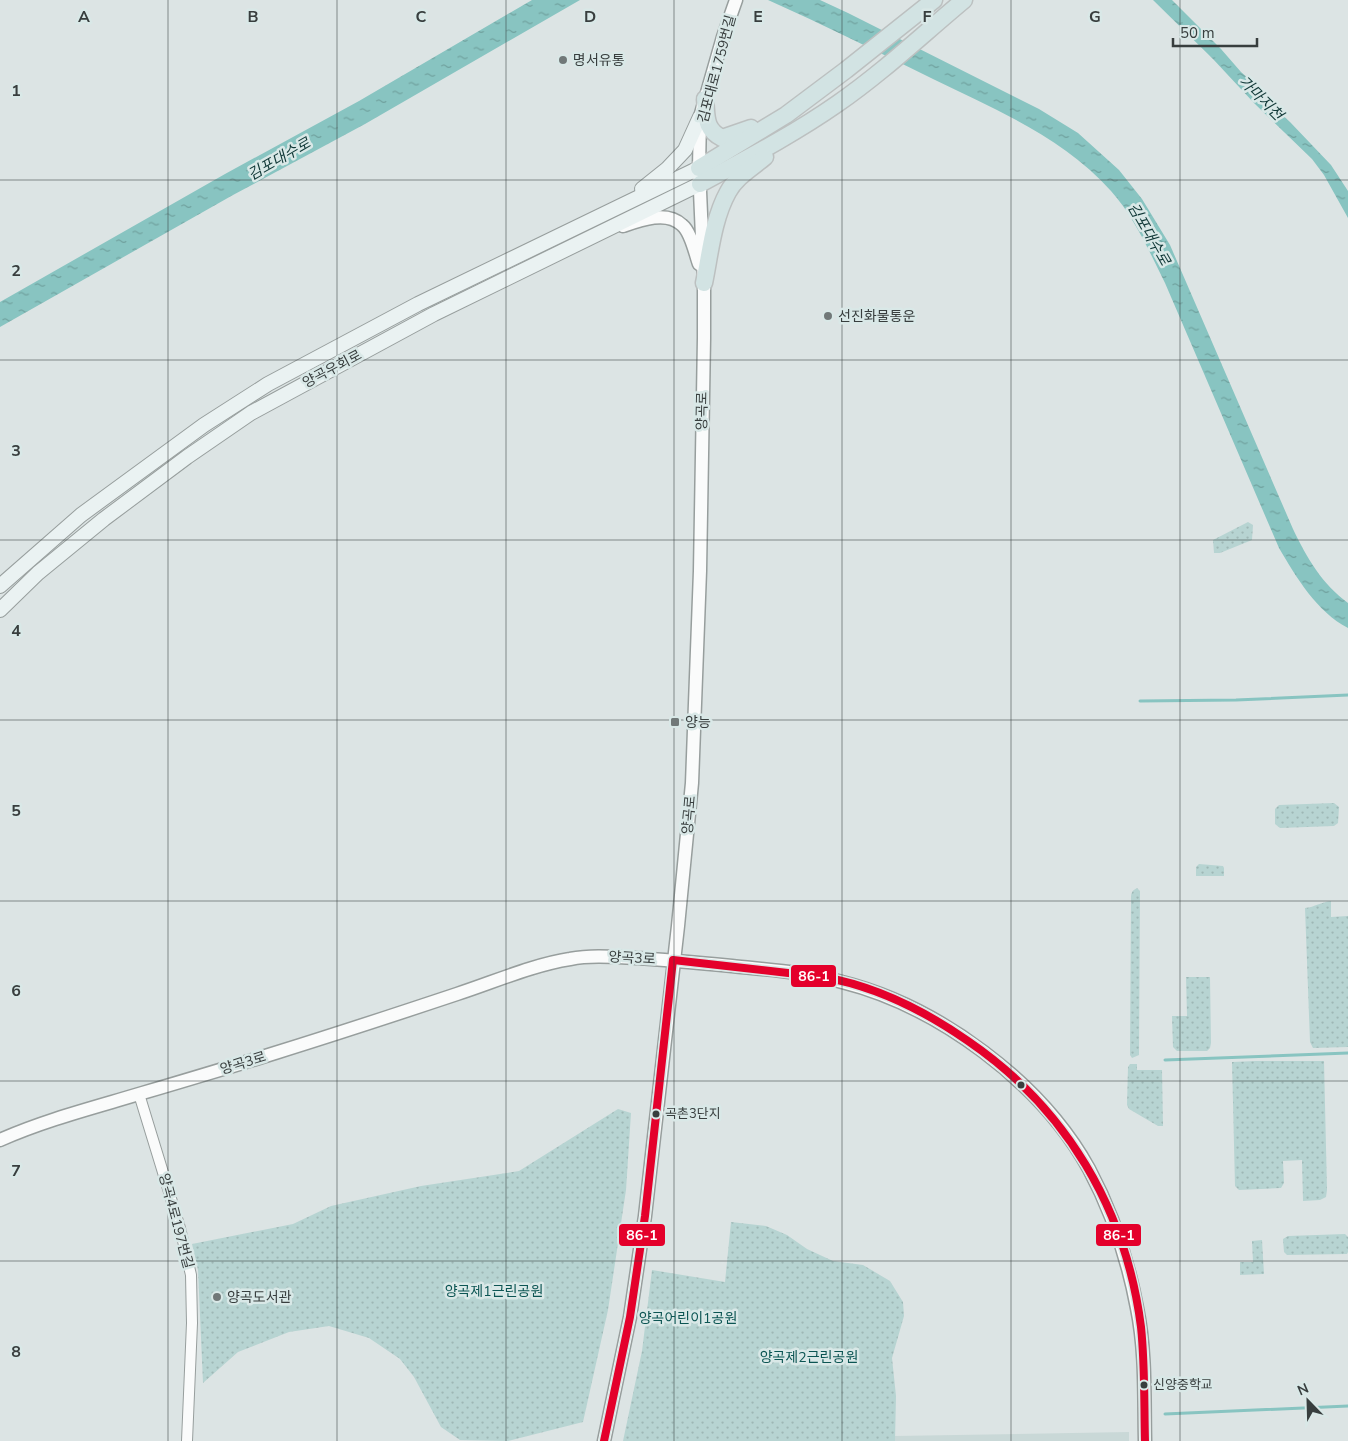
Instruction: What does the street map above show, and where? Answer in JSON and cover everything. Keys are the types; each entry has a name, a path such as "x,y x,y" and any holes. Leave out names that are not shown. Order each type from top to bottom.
{"highway":[{"path":"699,176 786,115 934,0"},
{"path":"704,283 719,214 728,192 741,176 869,80 964,0"},
{"path":"705,99 708,127 714,134 722,138 738,134 786,115"},
{"path":"699,176 768,146 837,104"}],"main road":[{"path":"623,204 667,169 685,150 700,117"},
{"name":"양곡우회로","path":"0,586 81,515 204,425 268,384 418,304 623,204 699,176"},
{"name":"양곡우회로","path":"0,610 38,573 104,519 187,457 250,414 434,314 597,236 699,176"}],"street":[{"name":"김포대로1759번길","path":"699,176 700,117 723,37 736,0"},
{"name":"양곡로","path":"604,1441 630,1316 645,1216 692,783 700,562 704,283 699,176"},
{"path":"597,236 634,222 656,217 673,219 683,225 693,244 704,283"},
{"name":"양곡3로","path":"0,1140 54,1120 365,1025 556,962 599,956 673,960 822,977 874,992 915,1009 964,1038 1002,1067 1036,1100 1062,1130 1088,1167 1120,1241 1131,1279 1141,1329 1144,1441"},
{"name":"양곡4로197번길","path":"139,1094 180,1228 188,1261 192,1293 187,1441"}],"shaded area":[{"path":"1129,1432 1129,1441 895,1441 895,1436"}],"green space":[{"path":"1248,522 1253,525 1252,540 1220,553 1214,553 1213,540"},
{"path":"1334,803 1339,807 1338,823 1334,826 1280,828 1275,824 1275,809 1279,805"},
{"path":"1199,864 1223,866 1224,876 1196,876 1196,867"},
{"path":"1137,888 1140,891 1139,1055 1132,1058 1130,1055 1131,894"},
{"path":"1331,901 1331,917 1348,916 1348,1047 1313,1048 1310,1042 1305,908"},
{"path":"1186,977 1210,977 1211,1043 1207,1051 1177,1051 1173,1047 1172,1016 1187,1016"},
{"path":"1324,1061 1327,1190 1326,1197 1320,1200 1303,1201 1302,1160 1283,1161 1284,1183 1281,1188 1239,1190 1235,1186 1232,1062"},
{"path":"1130,1064 1137,1064 1137,1070 1162,1070 1163,1126 1158,1126 1129,1109 1127,1105 1128,1067"},
{"name":"양곡제1근린공원","path":"618,1109 631,1113 626,1190 608,1310 583,1422 508,1441 460,1440 441,1427 414,1377 400,1359 369,1338 329,1326 289,1332 238,1352 203,1383 198,1270 192,1244 293,1224 331,1206 421,1186 519,1171"},
{"name":"양곡제2근린공원","path":"731,1222 766,1226 787,1235 807,1249 833,1261 863,1265 890,1281 903,1302 904,1316 892,1358 896,1396 895,1441 623,1441 642,1351 652,1270 725,1282"},
{"path":"1345,1234 1348,1237 1347,1254 1287,1255 1284,1252 1283,1239 1288,1236"},
{"path":"1262,1240 1264,1274 1240,1275 1240,1262 1253,1262 1252,1241"}],"water":[{"name":"김포대수로","path":"532,0 580,0 365,124 233,195 0,327 0,302 225,174 359,101"},
{"name":"김포대수로","path":"768,0 820,0 848,13 1039,109 1078,133 1119,170 1142,199 1170,245 1298,540 1330,588 1348,603 1348,628 1327,613 1308,593 1279,548 1165,283 1127,212 1111,191 1072,155 1028,126"},
{"name":"가마지천","path":"1153,0 1172,0 1241,72 1274,101 1276,109 1331,165 1348,191 1348,218 1324,175 1312,159"}],"waterway":[{"path":"1140,701 1236,700 1348,695"},
{"path":"1165,1060 1348,1053"},
{"path":"1165,1414 1348,1406"}],"transit line":[{"name":"86-1","path":"604,1441 630,1317 645,1216 673,960 823,977 880,993 917,1010 952,1030 1003,1068 1034,1097 1062,1130 1086,1165 1106,1202 1121,1242 1133,1284 1141,1327 1145,1441"}],"place":[{"name":"명서유통","path":"563,60"},
{"name":"선진화물통운","path":"828,316"},
{"name":"양능","path":"675,722"},
{"name":"곡촌3단지","path":"656,1114"},
{"name":"양곡도서관","path":"217,1297"},
{"name":"신양중학교","path":"1144,1385"}],"park label":[{"name":"양곡어린이1공원","path":"688,1318"}]}
